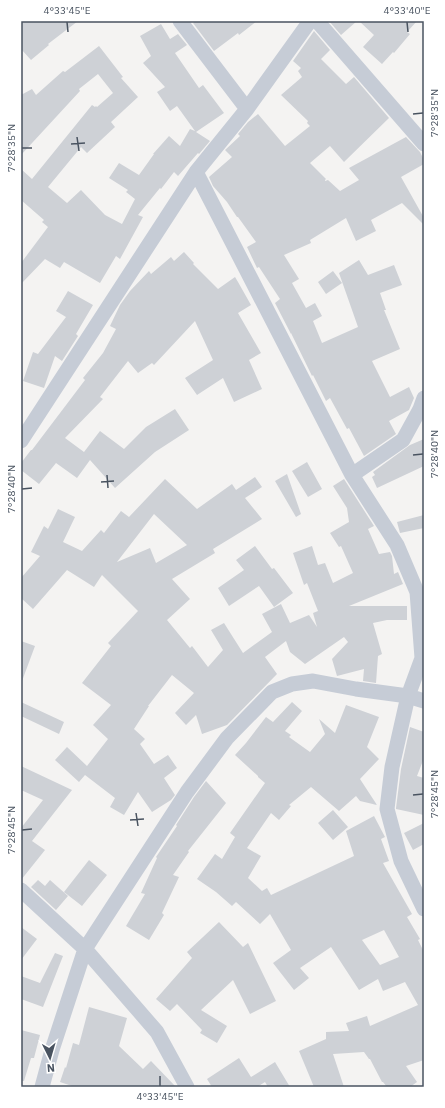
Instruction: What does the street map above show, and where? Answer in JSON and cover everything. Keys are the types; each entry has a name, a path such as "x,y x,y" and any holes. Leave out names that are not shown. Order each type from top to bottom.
{"street":[{"path":"180,21 247,109"},
{"path":"21,441 196,172 247,109 310,21"},
{"path":"317,21 424,144"},
{"path":"196,172 352,475 397,545 417,592 422,658 408,696 392,767 387,809 401,862 424,909"},
{"path":"352,475 403,440 420,409 424,398"},
{"path":"42,1087 52,1050 86,949 187,792 227,738 272,692 292,684 313,681 408,696 424,701"},
{"path":"21,890 86,949 157,1032 187,1087"}],"building":[{"path":"21,21 78,21 48,44 49,45 31,60 21,49"},
{"path":"196,21 257,21 214,51 193,23"},
{"path":"329,21 357,21 341,35"},
{"path":"359,21 417,21 407,32 410,34 394,53 393,52 382,64 363,47 374,35"},
{"path":"161,24 170,39 178,34 187,45 175,53 199,88 203,85 224,113 196,132 210,141 178,176 174,172 138,215 143,217 120,259 116,256 100,283 64,262 60,268 45,259 21,284 21,263 48,227 42,222 44,220 21,200 21,169 32,179 92,105 97,107 113,93 98,74 79,89 80,91 21,155 21,95 32,89 36,95 63,71 65,72 99,46 123,77 121,78 138,97 111,122 115,127 87,153 81,147 48,187 67,203 81,190 105,215 122,224 135,199 126,192 128,190 109,178 119,163 139,175 153,154 169,136 180,146 190,129 195,131 177,106 170,111 157,92 165,87 143,63 151,56 140,36"},
{"path":"314,31 330,50 321,59 346,84 354,77 389,118 344,162 330,146 310,163 326,179 325,181 328,180 340,191 359,180 349,168 406,137 420,152 424,160 424,164 401,177 424,218 423,224 402,203 371,220 376,231 356,241 346,218 310,240 311,243 284,255 299,279 292,283 306,308 315,303 322,316 313,321 322,343 358,327 339,273 359,260 368,275 394,265 402,285 380,293 386,310 384,310 400,349 372,361 390,397 409,387 414,398 409,410 389,421 396,434 364,456 349,428 347,429 330,398 326,401 275,303 280,299 259,267 257,268 247,247 256,242 227,202 213,186 209,177 232,157 225,150 240,136 238,134 248,122 258,114 285,146 310,126 307,123 308,121 281,95 302,77 298,71 301,68 293,61"},
{"path":"184,252 194,263 193,264 218,289 235,277 238,282 251,305 238,313 261,353 249,360 262,389 234,402 223,378 197,395 185,378 213,360 195,321 154,365 152,363 138,373 128,361 100,397 103,399 65,438 84,452 100,431 124,449 146,427 175,409 189,430 155,452 115,488 90,460 77,478 56,463 39,484 21,470 21,463 85,380 83,378 103,353 116,329 110,326 120,305 130,291 149,271 151,274 171,257 174,261"},
{"path":"333,271 342,283 326,294 318,282"},
{"path":"68,291 93,305 76,334 78,336 62,361 55,356 44,388 23,381 33,352 38,354 66,317 56,311"},
{"path":"424,439 424,466 377,488 372,477 375,475 373,472 410,445"},
{"path":"307,462 322,489 308,497 292,471"},
{"path":"287,474 301,514 296,517 275,481"},
{"path":"255,477 262,487 245,498 262,519 213,549 215,553 172,579 190,599 167,620 190,648 192,646 208,667 223,650 211,630 224,623 243,653 272,632 262,614 281,604 290,623 309,615 317,627 313,613 318,611 307,583 304,585 293,553 312,546 318,565 325,563 333,583 353,573 341,546 339,547 330,533 349,522 347,508 333,486 344,479 374,526 368,529 379,554 390,552 392,556 394,574 398,572 403,584 349,606 407,606 407,620 387,620 373,623 382,654 378,656 376,683 363,681 364,669 337,676 332,659 348,642 344,637 305,664 290,652 286,641 265,657 277,674 227,725 202,734 196,715 186,725 175,713 194,693 172,675 148,706 134,729 145,739 140,744 154,764 168,755 177,768 164,778 175,795 171,800 152,812 138,792 124,815 110,807 115,798 85,775 79,782 55,760 67,747 87,766 108,739 93,725 111,705 82,683 111,646 108,643 138,611 102,575 94,587 67,570 33,609 21,598 21,578 40,556 31,552 44,526 48,529 58,509 75,517 63,542 82,551 101,530 104,533 121,511 129,517 165,479 197,509 232,484 236,490","holes":["154,514 187,545 156,563 150,548 117,562"]},
{"path":"424,515 424,528 400,533 397,522"},
{"path":"255,546 272,569 274,568 293,593 274,607 259,586 229,606 218,588 244,570 236,560"},
{"path":"21,641 35,646 22,681 21,680"},
{"path":"21,702 64,722 59,734 21,716"},
{"path":"292,702 302,711 285,731 291,735 289,737 310,752 325,734 319,719 335,733 346,705 379,717 367,747 379,759 360,779 377,805 360,801 356,796 339,811 311,787 289,805 291,806 279,820 271,813 247,848 261,856 248,878 262,891 267,888 271,895 354,856 346,831 374,816 385,837 381,839 389,861 383,863 412,914 407,917 420,939 418,940 424,952 424,1060 406,1066 417,1082 410,1087 387,1087 382,1082 370,1059 364,1052 333,1054 344,1087 314,1087 299,1051 326,1039 326,1032 349,1031 346,1023 367,1016 370,1026 418,1005 405,982 383,991 378,979 359,990 331,947 300,968 309,978 294,990 273,963 291,950 270,914 260,924 236,902 232,906 216,892 197,879 215,854 222,859 235,837 230,833 265,783 235,755 266,717 273,722","holes":["384,930 399,957 380,965 362,940"]},
{"path":"410,727 424,732 424,758 417,776 424,778 424,815 396,809 401,769"},
{"path":"21,766 72,790 32,841 45,850 21,880 21,828 43,800 21,790"},
{"path":"206,781 226,803 188,851 189,852 173,875 179,877 162,913 164,915 149,940 126,926 145,894 141,893 157,858 156,857 194,797"},
{"path":"333,810 348,827 333,840 318,823"},
{"path":"424,823 424,844 413,850 404,833"},
{"path":"89,860 107,875 82,906 64,892"},
{"path":"38,880 45,886 50,880 68,896 56,910 31,887"},
{"path":"219,922 243,947 248,943 276,1001 250,1014 233,980 201,1010 227,1026 217,1043 200,1033 202,1030 177,1004 170,1011 156,999 192,958 187,952"},
{"path":"21,927 37,939 21,960"},
{"path":"55,953 63,956 43,1007 21,999 21,976 40,983"},
{"path":"89,1007 127,1018 119,1046 143,1069 151,1061 176,1087 75,1087 60,1082 65,1067 66,1068 73,1043 79,1045"},
{"path":"21,1030 40,1035 34,1058 31,1058 24,1081 21,1081"},
{"path":"239,1058 251,1077 275,1062 290,1087 268,1087 265,1082 257,1087 212,1087 207,1079"}]}
